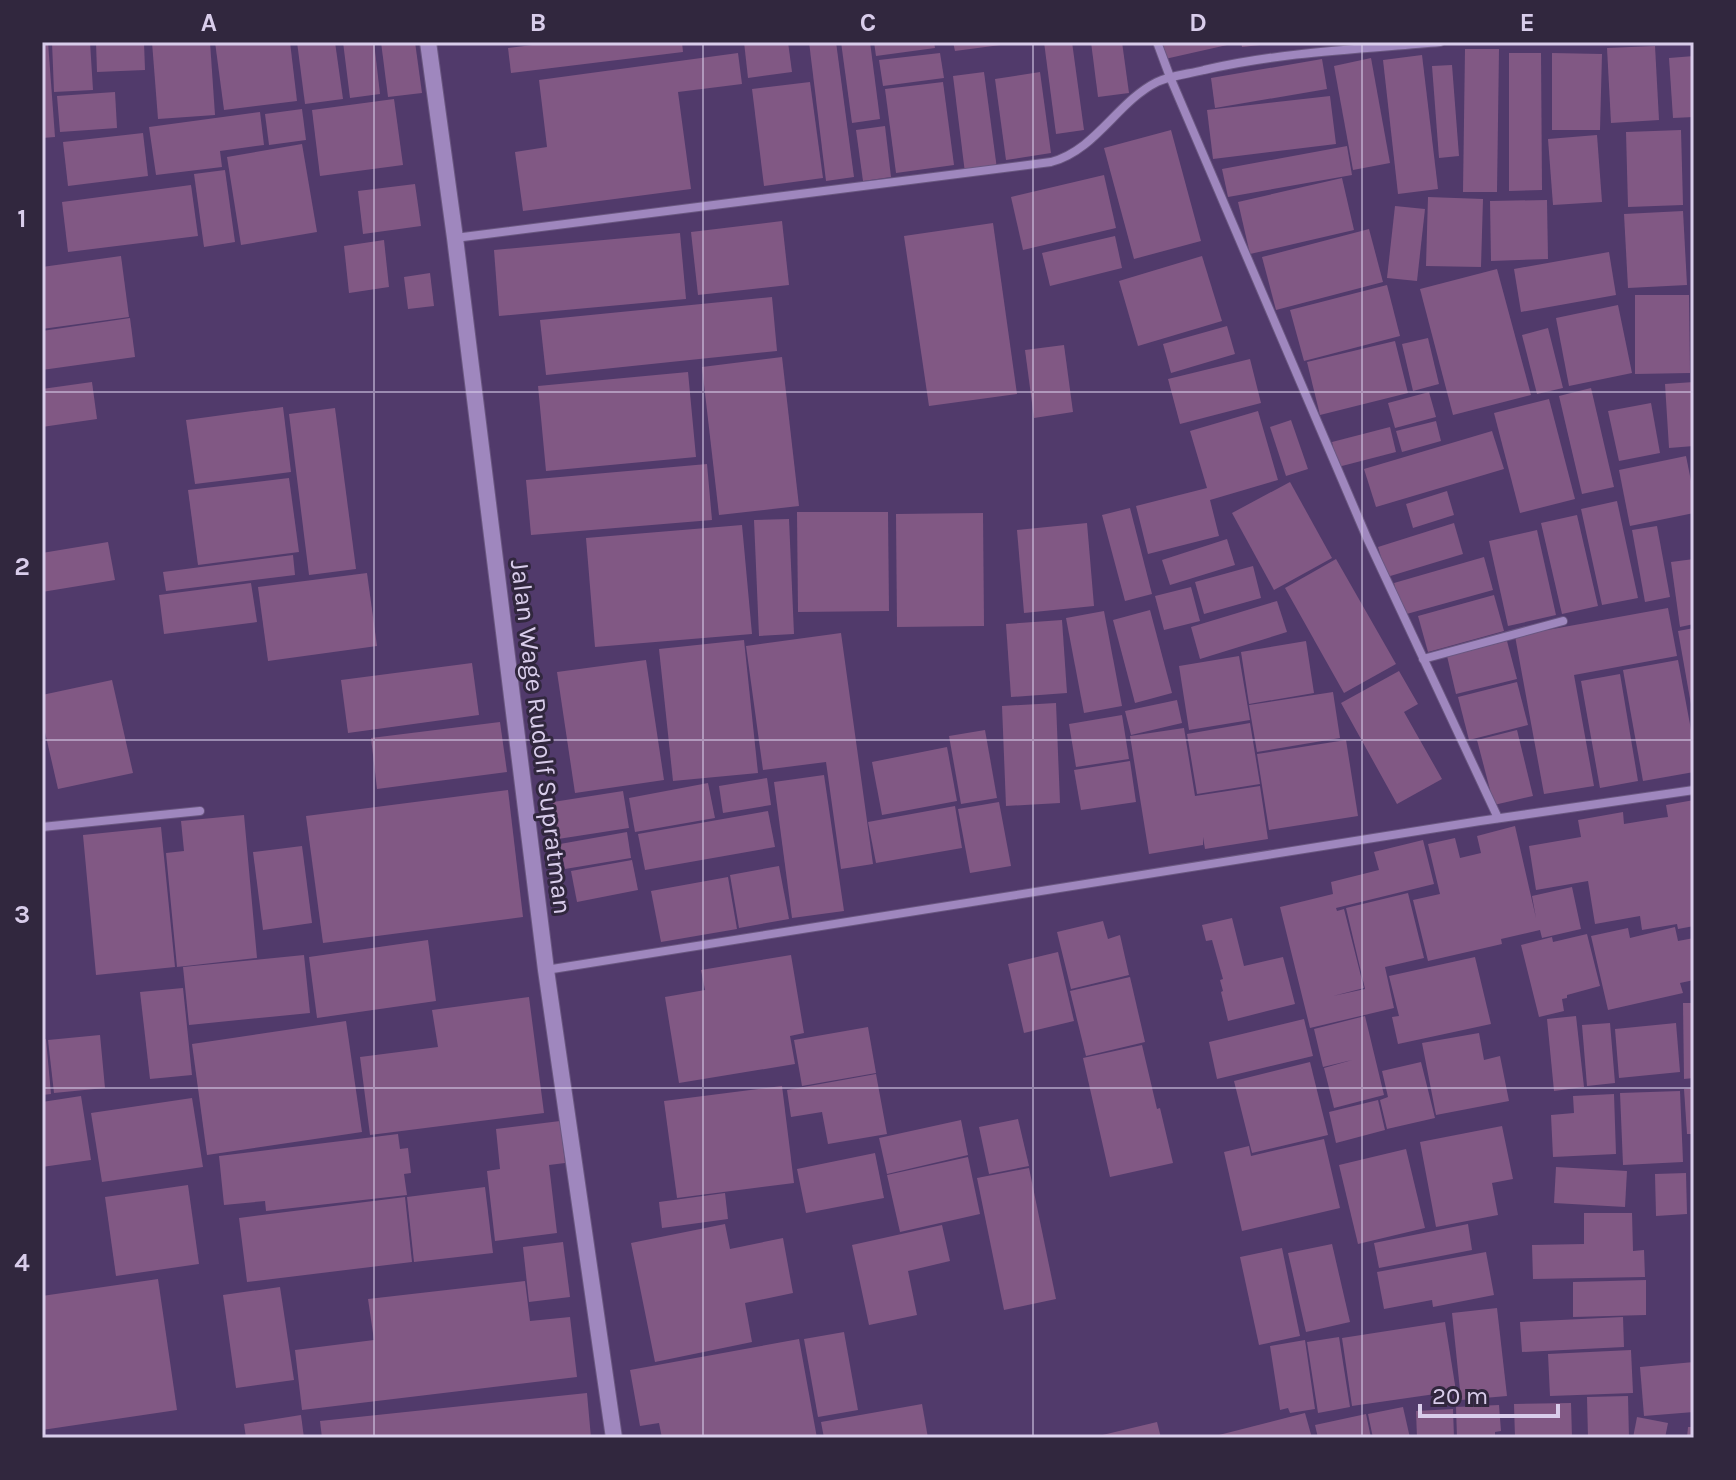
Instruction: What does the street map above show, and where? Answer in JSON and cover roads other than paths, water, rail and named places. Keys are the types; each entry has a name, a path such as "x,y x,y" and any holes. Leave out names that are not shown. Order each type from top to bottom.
{"street":[{"name":"Jalan Wage Rudolf Supratman","path":"428,42 546,970 614,1438"},
{"path":"1157,42 1367,538 1498,818"},
{"path":"455,238 1051,162 1078,152 1133,100 1170,77 1237,63 1440,42"},
{"path":"1423,659 1563,621"},
{"path":"546,970 1498,818 1694,790"},
{"path":"42,827 200,811"}]}
